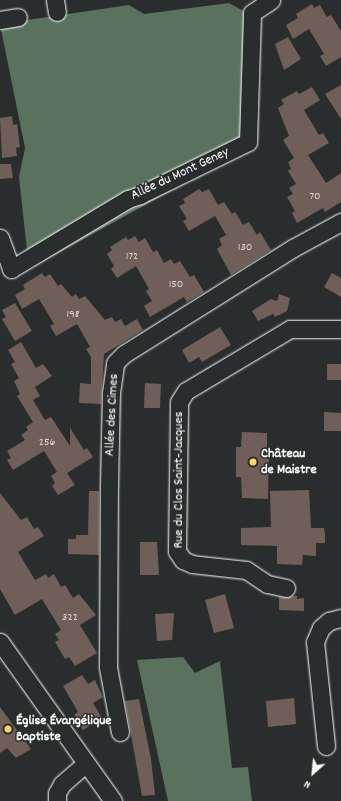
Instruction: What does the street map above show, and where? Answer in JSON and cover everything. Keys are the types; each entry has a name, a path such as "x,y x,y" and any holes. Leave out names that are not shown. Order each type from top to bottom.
{"street":[{"name":"Allée du Mont Geney","path":"0,238 5,272 128,199 140,195 248,142 252,13 271,0"},
{"path":"0,20 18,18"},
{"name":"Allée des Cimes","path":"120,732 108,667 109,463 111,393 116,363 131,349 294,248 341,222"},
{"name":"Rue du Clos Saint-Jacques","path":"286,588 267,584 246,570 192,564 183,560 177,552 179,402 186,391 290,330 341,329"},
{"path":"326,746 315,642 321,628 329,621 341,618"},
{"path":"0,642 85,764 113,801"},
{"path":"57,801 57,793 62,784 85,764"}],"green space":[{"path":"229,3 256,18 254,145 29,269 19,177 25,148 0,24 129,5 144,14"},
{"path":"183,657 195,673 220,661 232,768 248,767 252,801 168,801 137,660"}],"building":[{"path":"312,4 314,8 320,5 327,17 331,15 341,31 341,57 326,66 320,56 324,54 309,29 293,39 286,25 298,18 296,14"},
{"path":"288,37 301,59 284,70 275,44"},
{"path":"341,85 341,119 325,94"},
{"path":"312,87 320,100 304,110 319,135 323,133 329,143 308,155 326,183 341,173 341,202 325,212 323,208 297,223 292,213 295,211 287,197 293,194 289,188 296,184 288,171 291,169 288,162 294,158 283,140 289,136 278,108 284,104 281,100 297,91 299,94"},
{"path":"12,116 13,125 17,124 20,147 16,148 17,156 2,158 0,118"},
{"path":"0,164 11,164 13,178 0,179"},
{"path":"199,189 202,192 209,189 218,205 224,202 232,214 235,212 243,225 249,222 257,235 260,232 271,250 231,275 217,249 222,245 219,239 226,235 215,216 189,231 183,221 187,219 179,206 185,203 183,199"},
{"path":"135,236 139,242 145,238 153,252 157,250 164,263 171,259 174,264 180,261 190,277 194,275 204,292 187,302 184,297 150,317 144,306 152,301 146,291 149,289 136,266 117,278 111,269 114,266 107,254 112,250 110,247 126,237 128,240"},
{"path":"42,273 45,277 50,274 58,286 61,284 72,297 76,294 79,299 85,296 105,320 112,317 115,322 121,319 125,326 137,319 143,330 104,354 101,404 79,403 80,383 91,384 91,357 86,349 90,347 77,324 56,336 50,326 54,324 39,299 22,309 15,295 25,289 23,285"},
{"path":"332,273 341,278 341,297 324,287"},
{"path":"279,294 290,298 287,311 275,317 273,314 258,321 252,311 271,299 277,301"},
{"path":"15,303 32,331 15,341 2,319 6,317 2,310"},
{"path":"220,327 231,345 202,362 199,357 189,363 182,350"},
{"path":"21,342 36,368 43,364 52,376 35,387 40,396 33,400 45,420 51,417 70,446 70,428 84,450 87,448 93,457 67,473 75,485 58,495 52,486 55,483 51,476 57,472 44,451 13,470 7,460 11,458 7,451 25,440 21,435 28,430 26,427 33,422 17,396 20,394 14,381 19,378 11,364 15,362 8,350"},
{"path":"327,364 341,364 341,380 327,380"},
{"path":"145,383 161,384 160,408 144,408"},
{"path":"324,412 341,413 341,431 324,431"},
{"name":"Château de Maistre","path":"242,432 267,433 267,448 269,448 268,499 242,498 241,477 236,477 236,447 241,447"},
{"path":"309,490 311,528 324,528 325,533 325,543 316,543 316,556 303,555 302,565 277,564 277,546 241,545 241,528 271,527 270,491"},
{"path":"89,491 99,491 99,555 68,554 68,539 76,539 76,535 88,535"},
{"path":"0,493 21,520 27,517 34,529 38,527 44,536 18,552 35,580 46,574 48,578 54,574 61,587 65,585 73,598 79,594 96,615 80,625 97,653 75,666 69,657 65,659 55,642 59,640 55,634 61,630 42,599 15,615 0,589"},
{"path":"140,542 157,542 159,575 140,575"},
{"path":"225,594 234,628 214,633 205,600"},
{"path":"297,596 297,599 304,598 304,611 279,610 279,597"},
{"path":"174,613 172,640 157,641 155,614"},
{"path":"82,675 88,684 95,680 103,697 93,703 102,718 83,730 74,715 78,712 63,686"},
{"path":"294,698 296,724 268,727 266,701"},
{"path":"139,699 151,759 155,795 142,796 125,701"},
{"name":"Église Évangélique Baptiste","path":"0,707 31,749 16,758 7,748 0,753"}],"place":[{"name":"Château de Maistre","path":"253,462"},
{"name":"Église Évangélique Baptiste","path":"8,729"}]}
